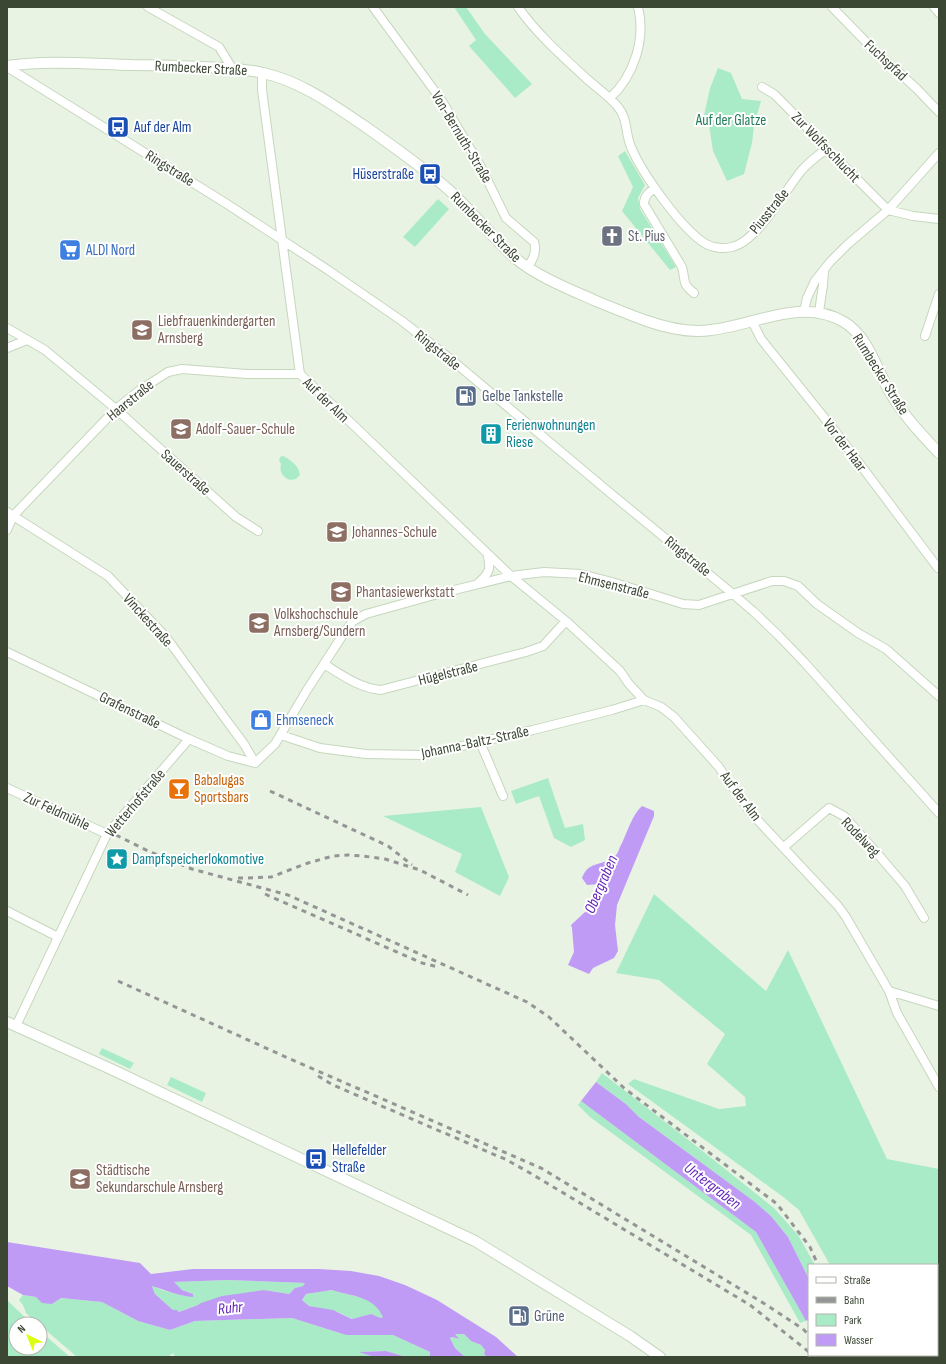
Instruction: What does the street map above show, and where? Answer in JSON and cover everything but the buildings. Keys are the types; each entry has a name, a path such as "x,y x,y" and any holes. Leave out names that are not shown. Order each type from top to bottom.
{"street":[{"path":"148,7 219,48 232,68"},
{"name":"Von-Bernuth-Straße","path":"373,7 442,101 481,167 506,218 534,242 534,256 528,268"},
{"name":"Piusstraße","path":"518,7 539,34 610,98 623,114 631,148 655,188 678,218 706,244 719,248 733,247 745,240 759,227 802,170 825,150"},
{"path":"610,98 618,91 628,78 636,55 640,29 638,7"},
{"name":"Fuchspfad","path":"832,7 872,48 918,89 939,112"},
{"path":"934,7 939,13"},
{"name":"Rumbecker Straße","path":"7,67 33,63 63,63 232,68 262,72 300,86 322,98 398,149 461,201 507,250 528,268 581,295 632,316 662,326 694,330 710,331 779,315 804,311 819,312 843,322 856,332 868,349 890,393 915,427 939,453"},
{"name":"Ringstraße","path":"7,67 227,204 328,270 402,321 453,361 609,492 734,594 778,635 804,662 939,813"},
{"name":"Auf der Alm","path":"262,72 262,90 300,374 511,576 566,621 620,671 629,684 644,700 660,707 674,717 718,766 750,812 838,906 846,917 889,991 897,1013 939,1086"},
{"name":"Zur Wolfsschlucht","path":"762,87 774,94 806,126 825,150 844,166 888,210"},
{"path":"804,311 815,281 830,262 848,244 888,210 939,153"},
{"path":"655,188 645,197 644,204 682,267 684,282 694,293"},
{"path":"888,210 913,216 939,219"},
{"path":"819,312 824,271"},
{"path":"925,336 939,294"},
{"name":"Vor der Haar","path":"752,322 761,339 835,431 938,568"},
{"name":"Sauerstraße","path":"7,328 44,350 116,409 236,517 258,531"},
{"path":"7,348 27,340"},
{"name":"Haarstraße","path":"7,530 10,514 116,409 140,390 168,372 182,369 247,374 300,374"},
{"name":"Vinckestraße","path":"10,514 108,576 166,638 228,722 255,764"},
{"path":"476,585 489,571 490,562 486,552"},
{"name":"Ehmsenstraße","path":"255,764 275,744 324,664 346,630 354,621 375,612 476,585 511,576 544,572 581,574 683,604 699,605 761,584 772,581 784,581 798,586 817,604 858,633 886,650 939,696"},
{"name":"Hügelstraße","path":"324,664 358,685 370,689 381,690 526,652 543,646 566,621"},
{"name":"Grafenstraße","path":"7,652 189,739 228,756 255,764"},
{"name":"Johanna-Baltz-Straße","path":"281,735 320,748 366,754 422,755 533,730 612,710 644,700"},
{"name":"Wetterhofstraße","path":"11,1024 58,937 107,834 189,739"},
{"path":"480,742 503,796"},
{"name":"Zur Feldmühle","path":"7,788 107,834"},
{"name":"Rodelweg","path":"784,847 830,808 844,816 876,852 905,886 924,918"},
{"path":"7,911 58,937"},
{"path":"889,991 939,1006"},
{"path":"11,1024 278,1147 475,1241 618,1328 660,1357"}],"green space":[{"path":"454,7 466,7 485,34 532,84 515,98 469,46 476,40"},
{"name":"Auf der Glatze","path":"718,68 731,73 742,99 761,101 744,174 727,181 713,151 709,125 703,120 710,88"},
{"path":"625,151 645,185 638,198 640,209 676,267 670,270 622,211 633,187 618,156"},
{"path":"438,199 449,209 415,247 403,237"},
{"path":"283,456 292,461 298,469 300,475 296,479 290,480 282,474 279,460 280,457"},
{"path":"548,778 565,828 583,824 585,840 571,847 554,838 539,796 516,804 511,791"},
{"path":"481,807 509,877 500,896 455,872 462,854 383,816"},
{"path":"654,894 766,991 788,950 887,1159 939,1169 939,1349 938,1264 829,1264 799,1210 628,1084 634,1079 719,1109 746,1106 745,1097 707,1064 725,1034 659,980 616,973"},
{"path":"102,1048 134,1063 130,1069 99,1054"},
{"path":"602,1073 774,1208 798,1235 814,1264 808,1264 808,1277 788,1237 771,1216 755,1202 639,1117 626,1104 596,1082"},
{"path":"171,1077 206,1093 202,1102 167,1085"},
{"path":"581,1101 756,1232 806,1321 800,1323 751,1235 590,1117 578,1105"},
{"path":"228,1280 305,1283 303,1286 295,1288 289,1294 264,1290 198,1305 179,1312 177,1310 173,1310 155,1294 152,1285 162,1290 184,1296 193,1294 182,1290 173,1282"},
{"path":"332,1290 368,1300 374,1304 384,1317 381,1318 371,1314 353,1319 338,1312 309,1306 302,1300 306,1294"},
{"path":"23,1295 36,1297 52,1304 61,1298 102,1302 138,1321 170,1330 195,1321 292,1318 346,1335 393,1335 430,1352 430,1357 406,1357 386,1351 360,1352 374,1357 175,1357 173,1353 168,1357 77,1357 48,1332 48,1316 29,1316 26,1313 19,1300"},
{"path":"7,1300 24,1316 8,1316 8,1356 48,1356 48,1338 70,1357 7,1357"},
{"path":"454,1333 464,1334 471,1341 481,1345 485,1350 484,1354 487,1357 465,1357 455,1348 450,1338 452,1337 458,1339"}],"water":[{"name":"Obergraben","path":"642,806 654,811 654,816 617,905 615,925 618,951 614,958 593,968 589,974 568,965 574,952 571,925 598,900 605,887 600,884 587,885 582,878 589,868 612,859 617,854 632,820"},
{"name":"Untergraben","path":"596,1082 626,1104 639,1117 755,1202 771,1216 788,1237 808,1277 808,1320 806,1321 756,1232 581,1101"},
{"name":"Ruhr","path":"7,1242 140,1263 151,1274 193,1269 319,1269 351,1271 379,1276 405,1285 437,1300 496,1337 518,1357 487,1357 484,1354 485,1350 481,1345 471,1341 464,1334 455,1334 459,1339 452,1337 450,1338 455,1348 465,1357 430,1357 430,1352 393,1335 346,1335 292,1318 195,1321 170,1330 138,1321 102,1302 61,1298 52,1304 42,1303 36,1297 23,1295 7,1286","holes":["228,1280 305,1283 303,1286 295,1288 289,1294 264,1290 222,1296 179,1312 177,1310 173,1310 155,1294 152,1286 177,1294 193,1297 193,1294 182,1290 174,1282","332,1290 361,1298 374,1304 383,1317 381,1318 371,1314 352,1319 333,1310 309,1306 302,1300 306,1294"]},
{"path":"386,1351 406,1357 374,1357 359,1352"}],"railway":[{"path":"270,791 388,846 412,865"},
{"path":"116,835 148,851 192,869 288,895 527,1002 549,1017 624,1088 777,1204 810,1247 818,1264"},
{"path":"238,878 271,877 308,863 333,856 363,856 385,859 420,870 468,895"},
{"path":"265,894 422,963 438,967"},
{"path":"118,981 288,1058 541,1168 765,1304 803,1329 808,1334"},
{"path":"318,1076 333,1085 507,1160 750,1305 808,1351"}],"place":[{"name":"Auf der Alm","path":"118,127"},
{"name":"Hüserstraße","path":"430,174"},
{"name":"St. Pius","path":"612,236"},
{"name":"ALDI Nord","path":"70,250"},
{"name":"Liebfrauenkindergarten Arnsberg","path":"142,330"},
{"name":"Gelbe Tankstelle","path":"466,396"},
{"name":"Adolf-Sauer-Schule","path":"181,429"},
{"name":"Ferienwohnungen Riese","path":"491,434"},
{"name":"Johannes-Schule","path":"337,532"},
{"name":"Phantasiewerkstatt","path":"341,592"},
{"name":"Volkshochschule Arnsberg/Sundern","path":"259,623"},
{"name":"Ehmseneck","path":"261,720"},
{"name":"Babalugas Sportsbars","path":"179,789"},
{"name":"Dampfspeicherlokomotive","path":"117,859"},
{"name":"Hellefelder Straße","path":"316,1159"},
{"name":"Städtische Sekundarschule Arnsberg","path":"80,1179"},
{"name":"Grüne","path":"519,1316"}]}
